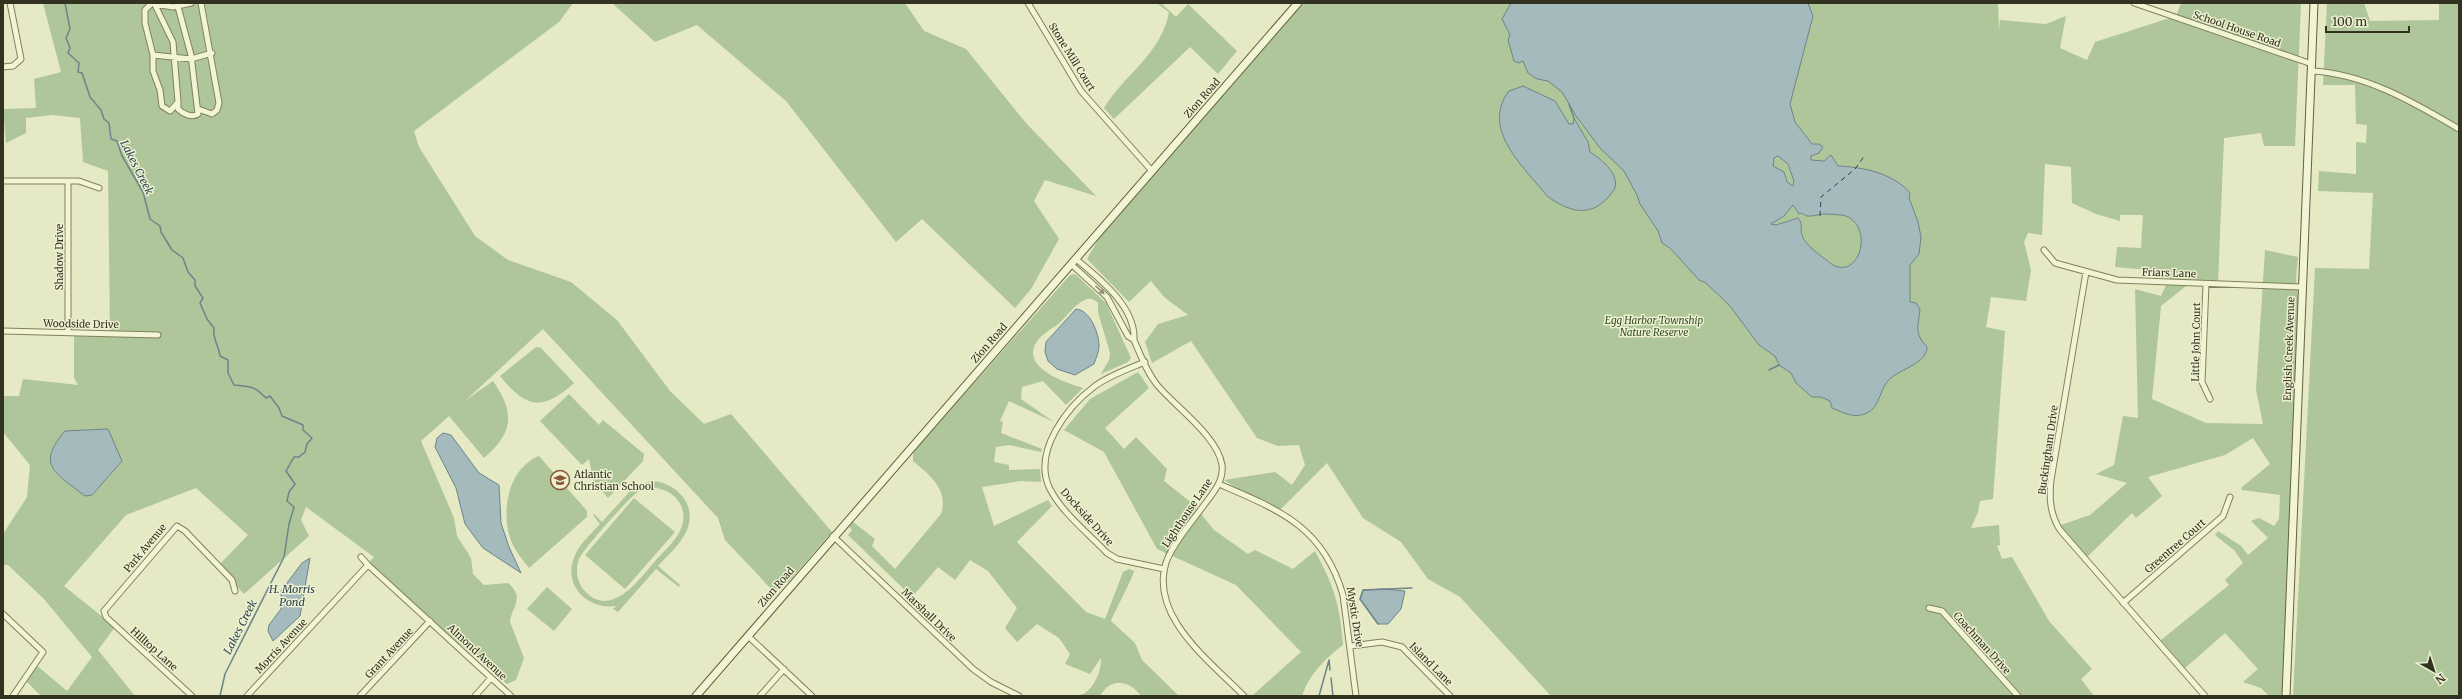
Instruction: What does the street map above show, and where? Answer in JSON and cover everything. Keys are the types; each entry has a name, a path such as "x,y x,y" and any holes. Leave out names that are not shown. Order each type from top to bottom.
{"street":[{"path":"3,67 13,66 21,59 10,3"},
{"path":"178,102 171,111 163,108 160,90 153,71 153,55 143,14 145,10 153,4 177,5 192,3"},
{"path":"198,109 212,114 219,106 212,53 206,37 201,3"},
{"name":"Stone Mill Court","path":"1028,3 1081,92 1152,171"},
{"name":"Zion Road","path":"696,696 1298,3"},
{"name":"School House Road","path":"2134,3 2311,68 2374,85 2459,129"},
{"name":"English Creek Avenue","path":"2286,696 2314,3"},
{"path":"153,4 172,41 172,57 178,109 184,114 196,116 198,109 191,59 177,5"},
{"path":"153,55 191,59 212,53"},
{"path":"3,181 79,181 99,188"},
{"name":"Shadow Drive","path":"68,181 68,332"},
{"name":"Friars Lane","path":"2044,250 2055,262 2117,280 2302,287"},
{"name":"Lighthouse Lane","path":"1073,261 1107,297 1128,336 1134,340 1158,386 1218,450 1222,468 1219,484 1172,549 1164,569 1164,597 1172,618 1182,632 1244,696"},
{"name":"Buckingham Drive","path":"2086,272 2051,480 2050,507 2060,530 2205,696"},
{"name":"Little John Court","path":"2206,284 2202,382 2210,399"},
{"name":"Woodside Drive","path":"3,331 158,335"},
{"name":"Dockside Drive","path":"1145,362 1104,380 1074,405 1055,433 1047,453 1046,470 1048,484 1055,497 1107,553 1117,559 1164,569"},
{"name":"Mystic Drive","path":"1219,484 1282,512 1314,539 1326,555 1339,581 1347,614 1356,696"},
{"name":"Greentree Court","path":"2123,603 2224,516 2230,497"},
{"name":"Park Avenue","path":"104,615 106,608 177,526 185,531 232,580 235,591"},
{"name":"Marshall Drive","path":"834,536 973,669 1002,688 1019,696"},
{"path":"361,557 430,622"},
{"name":"Morris Avenue","path":"247,696 368,565"},
{"name":"Coachman Drive","path":"1929,608 1942,611 2018,696"},
{"path":"3,614 43,652 13,696"},
{"name":"Hilltop Lane","path":"104,615 192,696"},
{"name":"Almond Avenue","path":"430,622 511,696"},
{"name":"Grant Avenue","path":"360,696 430,622"},
{"path":"748,636 812,696"},
{"name":"Island Lane","path":"1351,646 1382,642 1402,647 1450,696"},
{"path":"760,696 784,669"},
{"path":"475,696 491,678"}],"green space":[{"path":"43,3 573,3 559,22 414,131 419,147 475,236 508,260 571,282 617,320 670,391 704,424 731,414 832,532 788,582 784,583 775,593 725,540 718,518 543,329 466,400 493,381 500,392 508,413 508,422 506,431 494,449 484,458 449,416 421,441 454,518 457,536 471,558 473,574 484,585 508,583 516,593 516,603 510,622 524,658 516,680 507,684 367,564 374,557 306,507 301,520 309,536 244,594 218,566 248,535 196,488 126,515 64,586 115,627 98,650 135,696 41,696 23,678 35,664 67,691 92,657 44,599 8,565 3,565 3,534 27,497 30,465 3,432 3,396 19,396 23,379 78,385 74,378 74,331 110,332 108,171 83,162 80,118 52,115 26,118 26,133 6,143 3,109 36,108 34,79 61,72"},
{"path":"612,3 905,3 924,31 966,49 1026,123 1096,196 1045,180 1034,201 1059,239 1031,289 1015,308 922,219 896,242 786,101 697,25 655,42"},
{"path":"1156,3 1161,3 1176,17 1188,4 1237,51 1218,74 1190,47 1114,119 1104,108 1112,96 1151,52 1165,27 1169,12"},
{"name":"Egg Harbor Township Nature Reserve","path":"1303,3 1998,3 1999,30 2000,20 2046,24 2066,16 2060,48 2087,60 2095,42 2176,16 2181,3 2301,3 2295,146 2264,146 2261,133 2224,138 2218,282 2191,282 2161,306 2152,399 2206,423 2263,424 2256,390 2265,250 2298,257 2296,277 2298,298 2282,696 2269,696 2261,688 2243,682 2258,669 2225,633 2185,668 2161,640 2229,585 2225,580 2243,563 2235,551 2215,535 2218,531 2241,546 2248,555 2268,538 2251,521 2259,518 2274,526 2279,519 2280,495 2242,490 2241,488 2270,464 2253,438 2225,455 2148,477 2162,496 2136,518 2132,513 2085,559 2058,526 2090,515 2127,483 2096,474 2114,465 2123,416 2138,418 2135,289 2161,296 2172,272 2115,267 2117,247 2141,248 2143,215 2120,215 2120,221 2096,214 2072,203 2071,167 2045,164 2042,235 2028,233 2024,242 2031,270 2026,301 1991,297 1986,327 2005,331 1993,499 1980,501 1978,512 1971,528 1999,525 2000,545 1997,546 2002,559 2012,557 2049,621 2092,669 2081,679 2094,696 1551,696 1460,597 1428,579 1401,542 1363,518 1327,463 1279,511 1249,496 1224,480 1275,472 1292,485 1305,465 1299,445 1278,446 1257,438 1191,341 1152,363 1145,342 1158,324 1188,315 1164,297 1151,281 1129,302 1087,259 1099,238"},
{"path":"2327,3 2364,3 2370,21 2439,20 2439,3 2459,3 2459,696 2293,696 2315,268 2369,269 2373,193 2318,191 2319,171 2356,174 2356,142 2366,143 2367,125 2356,124 2355,85 2323,85"},
{"path":"1075,274 1106,303 1131,358 1128,362 1101,374 1109,360 1110,353 1098,312 1098,303 1087,299 1074,307 1061,322 1040,338 1036,343 1033,352 1035,360 1040,367 1048,373 1083,388 1066,405 1043,381 1022,387 1021,399 1054,422 1009,401 1000,421 1003,422 1001,433 1042,449 1041,452 1009,445 996,447 994,462 1009,465 1009,470 1040,469 1041,482 1021,481 982,487 994,526 1048,500 1052,506 1017,542 1086,612 1105,619 1123,572 1129,569 1134,571 1111,621 1135,643 1142,660 1179,696 1141,696 1126,684 1115,683 1104,690 1100,696 1069,696 1083,694 1089,690 1095,682 1099,672 1101,658 1090,674 1065,664 1070,654 1059,638 1037,624 1017,642 1005,628 1017,608 988,571 970,560 955,580 938,567 912,597 848,535 852,530 849,527 853,522 875,539 872,546 895,569 941,514 943,505 940,490 926,472 913,461 913,452 1070,275"},
{"path":"536,347 541,348 574,383 553,399 543,402 526,400 509,387 500,376"},
{"path":"1138,372 1149,388 1105,428 1124,449 1136,437 1167,469 1164,481 1193,504 1214,530 1248,554 1255,550 1293,569 1315,551 1322,563 1338,607 1343,645 1313,674 1302,696 1253,695 1301,652 1236,585 1157,549 1104,452 1064,430 1090,399"},
{"path":"569,394 599,425 603,420 644,454 643,461 608,498 593,480 589,459 582,465 540,421"},
{"path":"539,456 587,511 587,517 529,568 512,543 508,531 507,506 513,482 520,471 528,462"},
{"path":"650,481 669,485 683,497 690,513 689,523 686,532 680,541 658,566 680,585 679,587 656,569 618,612 613,609 616,606 596,604 580,594 575,587 571,568 578,549 600,524 593,515 594,514 602,522 632,489","holes":["646,488 656,488 670,493 676,498 683,510 682,526 678,535 642,577 624,593 614,599 604,601 594,598 584,590 578,580 578,563 582,553 635,494"]},
{"path":"634,498 675,532 625,589 585,555"},
{"path":"547,587 572,609 554,631 527,609"}],"water":[{"path":"1511,3 1808,3 1813,16 1790,104 1795,122 1812,144 1819,144 1823,147 1819,153 1811,156 1811,160 1824,161 1831,155 1838,166 1877,172 1895,180 1910,193 1909,198 1918,222 1921,237 1919,254 1910,265 1910,302 1916,303 1920,309 1918,330 1920,338 1927,347 1926,353 1923,357 1913,365 1891,378 1884,386 1878,402 1872,410 1862,415 1845,413 1832,408 1830,401 1821,397 1812,397 1796,383 1791,373 1779,365 1775,356 1759,345 1730,306 1706,283 1699,280 1670,248 1662,243 1658,231 1640,204 1637,195 1624,171 1600,148 1576,116 1562,92 1548,81 1537,79 1528,73 1523,61 1519,63 1514,61 1508,40 1510,35 1502,19","holes":["1778,156 1788,164 1794,181 1793,186 1787,182 1784,172 1773,166 1774,158","1793,205 1799,214 1802,213 1807,216 1825,214 1842,215 1850,218 1857,226 1861,235 1859,254 1854,262 1847,266 1839,267 1830,263 1810,247 1803,239 1798,218 1776,225 1771,224 1784,216"]},
{"path":"1523,86 1555,101 1569,124 1573,124 1574,118 1588,142 1590,152 1599,158 1612,172 1616,182 1615,188 1608,198 1600,205 1592,209 1575,210 1566,207 1547,196 1527,173 1508,147 1502,133 1499,119 1501,105 1509,91"},
{"path":"1076,309 1086,313 1093,323 1099,341 1099,346 1094,364 1075,375 1057,369 1048,361 1045,352 1046,342"},
{"path":"108,429 122,461 92,495 85,496 58,475 50,461 51,453 65,431"},
{"path":"443,433 451,435 479,473 499,485 501,523 509,547 521,573 483,548 465,524 456,488 435,447 437,438"},
{"name":"H. Morris Pond","path":"310,558 300,616 273,641 268,631 269,625 281,609 281,591 302,563"},
{"path":"1384,589 1405,591 1401,609 1388,624 1378,624 1360,599 1363,590"}],"waterway":[{"name":"Lakes Creek","path":"65,3 70,29 66,38 70,48 68,53 79,63 78,72 82,73 90,97 101,110 104,119 109,123 111,139 117,141 122,156 143,192 150,219 160,226 161,232 172,250 183,258 188,272 195,280 195,286 203,298 200,303 207,319 214,328 214,335 220,356 228,360 228,373 234,385 252,387 266,398 270,396 279,408 282,416 303,425 303,430 312,438 307,444 305,452 299,457 294,457 286,471 295,484 289,492 287,501 294,507 289,524 284,557 225,674 220,696"},
{"path":"1569,104 1574,118"},
{"path":"1769,370 1779,365"},
{"path":"1378,624 1360,599 1363,590 1412,588"},
{"path":"1319,696 1329,660 1330,670"},
{"path":"1331,678 1333,696"}],"ferry route":[{"path":"1820,216 1821,197 1855,169 1865,155"}],"place":[{"name":"Atlantic Christian School","path":"560,480"}]}
